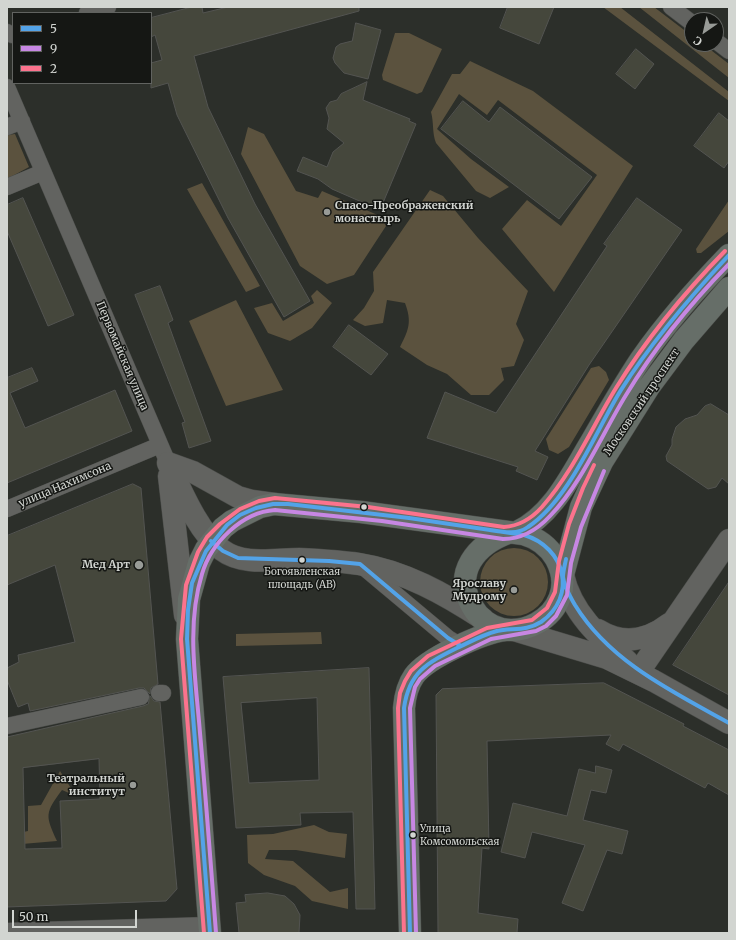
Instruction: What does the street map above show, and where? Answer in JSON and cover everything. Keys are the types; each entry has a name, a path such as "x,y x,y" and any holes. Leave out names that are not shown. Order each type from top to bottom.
{"main road":[{"name":"Московский проспект","path":"512,533 535,521 552,504 564,488 621,390 664,328 698,287 729,255"},
{"name":"Московский проспект","path":"563,575 581,507 602,462 650,386 684,340 729,288"},
{"path":"274,504 361,512 470,526 529,536 547,547 554,556 563,575 559,599 547,617 532,626 493,632 461,646 425,665 414,675 406,692 404,708 410,933"},
{"name":"Первомайская улица","path":"210,929 187,640 189,599 192,583 199,563 211,541 223,528 243,514 274,504"},
{"path":"510,630 497,627 483,619 473,608 467,593 467,571 471,560 478,550 487,542 512,533"}],"street":[{"path":"90,12 108,7"},
{"path":"671,7 684,17"},
{"name":"Первомайская улица","path":"7,87 164,454 187,640"},
{"path":"7,127 22,121"},
{"path":"7,187 43,172"},
{"path":"164,454 238,497 274,504"},
{"path":"164,454 190,507 211,541 223,551 238,558 329,561 360,564 389,571 421,583 452,598 483,619"},
{"name":"улица Нахимсона","path":"7,509 122,461 153,460 164,454"},
{"path":"632,667 655,647 729,540"},
{"path":"360,564 448,638 461,646"},
{"path":"563,575 567,590 582,617 600,637 632,667"},
{"path":"582,617 592,627 608,636 634,640 659,632 670,623 679,612"},
{"path":"510,630 632,667 729,723"},
{"path":"7,726 140,697"},
{"path":"7,931 210,929"}],"shaded area":[{"path":"603,7 620,7 729,92 729,101"},
{"path":"639,7 654,7 684,30 684,42"},
{"path":"395,33 409,33 442,49 422,92 417,94 383,80 382,75"},
{"path":"696,52 713,52 729,64 729,78"},
{"path":"470,61 533,91 633,166 554,292 502,229 527,200 561,226 597,175 498,100 487,115 459,94 437,129 471,159 509,187 490,198 476,191 436,143 431,112 452,74 460,74"},
{"path":"248,127 264,134 296,191 318,198 322,191 380,216 386,226 354,275 327,284 300,266 241,154"},
{"path":"15,134 29,167 7,179 7,135"},
{"path":"202,183 260,286 246,292 187,189"},
{"path":"430,190 443,196 478,238 528,291 516,324 524,340 514,366 501,368 504,380 489,395 471,395 447,374 427,365 400,347 406,335 409,321 405,303 387,300 383,323 365,326 353,320 364,308 374,291 373,272"},
{"path":"729,200 729,231 701,253 697,253 696,249"},
{"path":"317,290 332,303 312,328 290,341 268,333 254,308 272,303 283,321 314,303 311,296"},
{"path":"236,300 283,390 226,406 189,321"},
{"path":"599,366 606,372 609,380 569,447 558,454 549,450 546,439 591,368"},
{"path":"514,548 527,551 538,558 545,569 548,582 545,595 538,606 527,613 514,616 501,613 490,606 483,595 480,582 483,569 490,558 501,551"},
{"path":"321,632 322,644 236,646 236,634"},
{"path":"60,771 76,796 62,790 52,804 49,820 57,841 22,844 14,834 28,831 28,806 41,805"},
{"path":"314,825 329,832 347,834 345,858 296,850 269,850 265,859 293,861 330,892 348,888 348,909 312,901 295,886 264,875 248,863 247,835 273,834"}],"building":[{"path":"192,7 202,7 203,13 228,7 359,7 359,11 194,56 208,107 255,204 310,301 284,317 228,218 177,115 168,83 151,88 152,63 162,60 155,35 152,36 152,18"},
{"path":"508,7 554,7 539,44 500,28"},
{"path":"356,23 381,30 368,79 344,73 335,63 333,58 336,47 340,44 352,41"},
{"path":"636,49 654,64 635,89 616,74"},
{"path":"367,82 363,100 410,119 409,121 416,124 380,210 332,189 318,179 297,171 303,157 327,167 333,152 344,143 327,129 329,118 326,108 330,102 337,100 341,94"},
{"path":"463,101 489,122 500,107 592,177 559,219 441,129"},
{"path":"719,113 729,121 729,161 724,168 694,146"},
{"path":"23,198 74,315 48,326 7,231 7,205"},
{"path":"637,198 682,230 589,365 535,451 548,457 537,480 516,471 518,467 427,438 445,392 496,413 607,246 604,244"},
{"path":"160,286 173,320 168,323 211,441 189,448 182,423 185,422 135,295"},
{"path":"349,325 388,354 371,375 333,347"},
{"path":"32,368 38,381 10,393 25,428 115,390 132,431 7,483 7,378"},
{"path":"711,404 729,415 729,484 722,478 716,487 708,489 667,461 666,456 672,445 672,439 676,427 685,419 697,415 705,406"},
{"path":"133,484 141,488 158,684 151,688 150,694 144,688 139,688 30,711 28,703 18,707 7,680 7,668 19,662 18,655 75,642 55,565 7,585 7,536"},
{"path":"729,582 729,695 673,665"},
{"path":"369,668 375,909 356,909 353,812 300,813 301,825 236,828 223,677","holes":["317,698 319,780 249,783 241,703"]},
{"path":"604,683 684,724 683,726 729,750 729,795 708,783 705,788 623,744 619,751 606,744 611,735 487,741 489,849 482,848 478,913 518,919 517,933 438,933 436,695 442,689"},
{"name":"Театральный институт","path":"150,696 154,701 160,702 177,889 166,901 7,907 7,737 148,704","holes":["99,759 100,799 60,801 62,848 25,849 23,768"]},
{"path":"596,766 612,770 606,793 591,790 583,820 628,831 622,854 607,850 583,911 562,903 585,845 532,832 525,858 501,852 513,803 567,816 579,769 595,773"},
{"path":"268,893 285,896 294,904 300,915 299,933 239,933 236,903 246,902 245,895"}],"transit line":[{"name":"2","path":"204,933 181,639 186,585 198,552 207,537 220,524 240,509 259,501 275,498 368,507 504,527 525,521 542,507 563,479 582,449 616,388 640,351 695,283 725,251"},
{"name":"5","path":"490,530 500,532 515,532 524,530 543,515 557,500 580,464 621,390 645,354 672,320 729,255"},
{"name":"9","path":"216,933 193,633 194,613 202,574 206,562 220,541 230,531 251,516 275,510 382,521 503,539 510,539 529,533 550,516 572,489 637,377 687,310 729,264"},
{"name":"2","path":"404,933 398,708 400,693 411,671 428,656 487,628 532,620 547,608 555,592 559,561 569,524 594,465"},
{"name":"9","path":"416,933 410,708 415,687 420,679 435,666 491,639 536,631 546,626 556,616 567,595 571,563 581,527 604,471"},
{"name":"5","path":"210,933 187,639 188,610 192,583 206,551 227,525 240,515 256,508 273,504 288,504 409,518 524,535 538,541 549,550 557,561 562,573 563,586 560,599 553,611 541,622 530,627 497,631 457,648 428,664 415,677 410,686 406,696 404,708 410,933"},
{"name":"5","path":"211,541 223,551 238,558 329,561 360,564 448,638 461,646"},
{"name":"5","path":"566,559 563,577 568,591 575,605 589,625 606,643 644,674 686,700 729,723"}],"place":[{"name":"Спасо-Преображенский монастырь","path":"327,212"},
{"name":"Богоявленская площадь (АВ)","path":"302,560"},
{"name":"Мед Арт","path":"139,565"},
{"name":"Ярославу Мудрому","path":"514,590"},
{"name":"Театральный институт","path":"133,785"},
{"name":"Улица Комсомольская","path":"413,835"}]}
